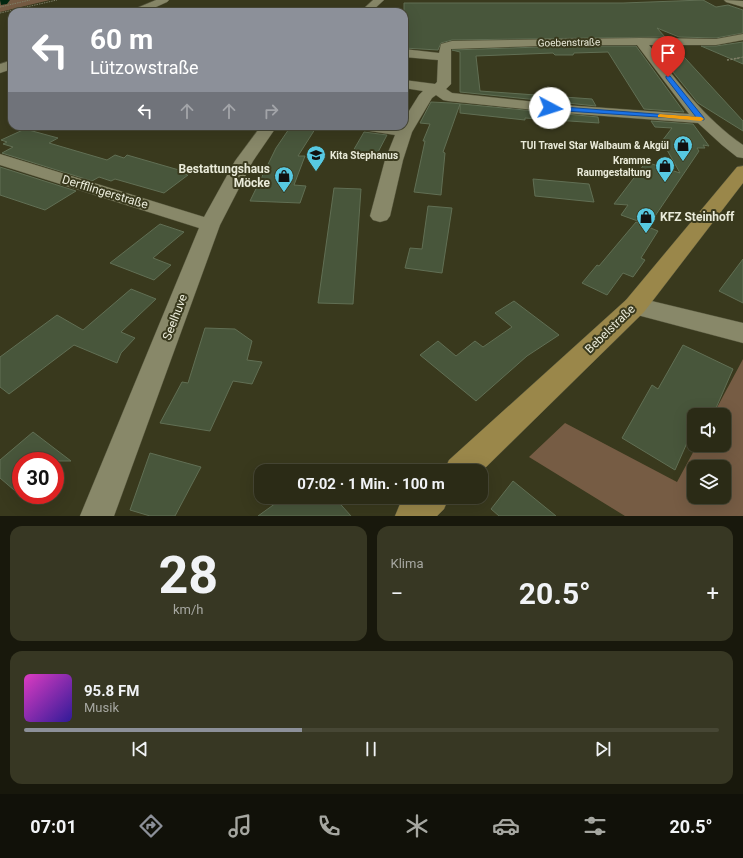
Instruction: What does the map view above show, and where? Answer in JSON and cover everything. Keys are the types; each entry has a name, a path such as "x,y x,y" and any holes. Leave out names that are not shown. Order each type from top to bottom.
{"main road":[{"name":"Bebelstraße","path":"467,464 635,306 743,171"},
{"path":"412,516 425,504"}],"street":[{"path":"145,8 164,0"},
{"path":"370,8 379,0"},
{"path":"729,0 743,4"},
{"name":"Goebenstraße","path":"444,57 445,47 452,45 640,41 716,42 743,37"},
{"path":"640,41 701,119 726,142 743,153"},
{"path":"408,54 444,57 444,84 426,95 408,125"},
{"path":"408,84 436,88 448,97 564,109 701,119"},
{"name":"Seelhuve","path":"97,516 210,225 233,179 266,130"},
{"path":"380,216 394,160 404,132 390,130"},
{"name":"Derfflingerstraße","path":"0,159 210,225"},
{"path":"635,306 743,333"}],"path":[{"path":"0,7 30,0"},
{"path":"22,8 57,0"},
{"path":"727,60 743,57"}],"shaded area":[{"path":"0,0 50,0 17,8 8,8 8,10 0,12"},
{"path":"743,359 743,516 625,516 529,457 565,423 677,482 687,464 687,504 731,504 731,460 689,460 693,452 731,452 731,408 717,408"}],"building":[{"path":"703,0 716,7 728,5 743,10 743,33 716,38 679,37 657,28 665,37 452,40 441,43 438,50 408,48 408,8 404,8 404,3 623,3"},
{"path":"743,42 743,64 701,46 716,46"},
{"path":"570,46 636,46 684,112 644,109 608,52 574,53 573,55 555,55 553,53 476,56 480,91 592,99 596,106 460,92 460,52 452,50"},
{"path":"652,46 674,46 743,121 743,131 698,103"},
{"path":"431,102 451,103 598,117 599,123 525,118 525,120 460,113 460,104 443,152 445,153 441,195 414,192 425,141 423,141 430,124 420,123"},
{"path":"651,121 693,124 709,146 703,145 705,148 697,148 699,151 649,225 621,215 628,205 614,204 646,162 680,173 662,141 672,128 655,127"},
{"path":"23,130 29,130 58,138 49,143 107,160 115,155 124,158 127,155 179,170 177,172 188,175 164,193 115,179 111,181 99,177 92,181 2,153 13,147 3,144 7,142 1,140"},
{"path":"288,130 314,130 298,156 305,156 294,185 306,186 300,203 250,201 276,148"},
{"path":"364,132 387,135 377,154 353,151"},
{"path":"0,167 76,191 45,210 0,195"},
{"path":"533,179 589,184 594,202 535,196"},
{"path":"334,188 361,189 353,304 318,303"},
{"path":"428,206 452,208 442,273 405,268 410,248 422,249"},
{"path":"636,222 658,231 641,258 645,260 633,277 623,273 607,295 582,283 597,265 599,266"},
{"path":"160,224 184,232 153,258 171,265 154,280 110,263"},
{"path":"743,259 743,303 719,291"},
{"path":"131,289 156,299 121,332 135,338 121,353 117,363 74,345 9,394 0,387 0,357 57,315 83,330"},
{"path":"514,301 559,335 527,356 476,401 420,355 438,341 456,356 475,341 483,347 512,327 495,313"},
{"path":"205,328 235,329 252,341 247,360 262,362 252,384 233,381 210,431 160,423 182,382 188,383"},
{"path":"683,345 733,369 716,408 687,408 687,443 675,470 622,438 652,385 658,389"},
{"path":"33,432 59,452 12,452 12,488 0,478 0,460"},
{"path":"150,453 201,467 175,516 150,516 130,510"},
{"path":"64,456 71,461 64,461"},
{"path":"513,481 556,516 499,516 491,509"},
{"path":"275,504 340,504 351,516 258,516"}],"slow traffic":[{"path":"660,116 701,119"}],"place":[{"name":"TUI Travel Star Walbaum & Akgül","path":"683,162"},
{"name":"Kita Stephanus","path":"316,172"},
{"name":"Kramme Raumgestaltung","path":"665,183"},
{"name":"Bestattungshaus Möcke","path":"284,193"},
{"name":"KFZ Steinhoff","path":"646,234"}],"route":[{"path":"550,108 701,119 668,77"}]}
